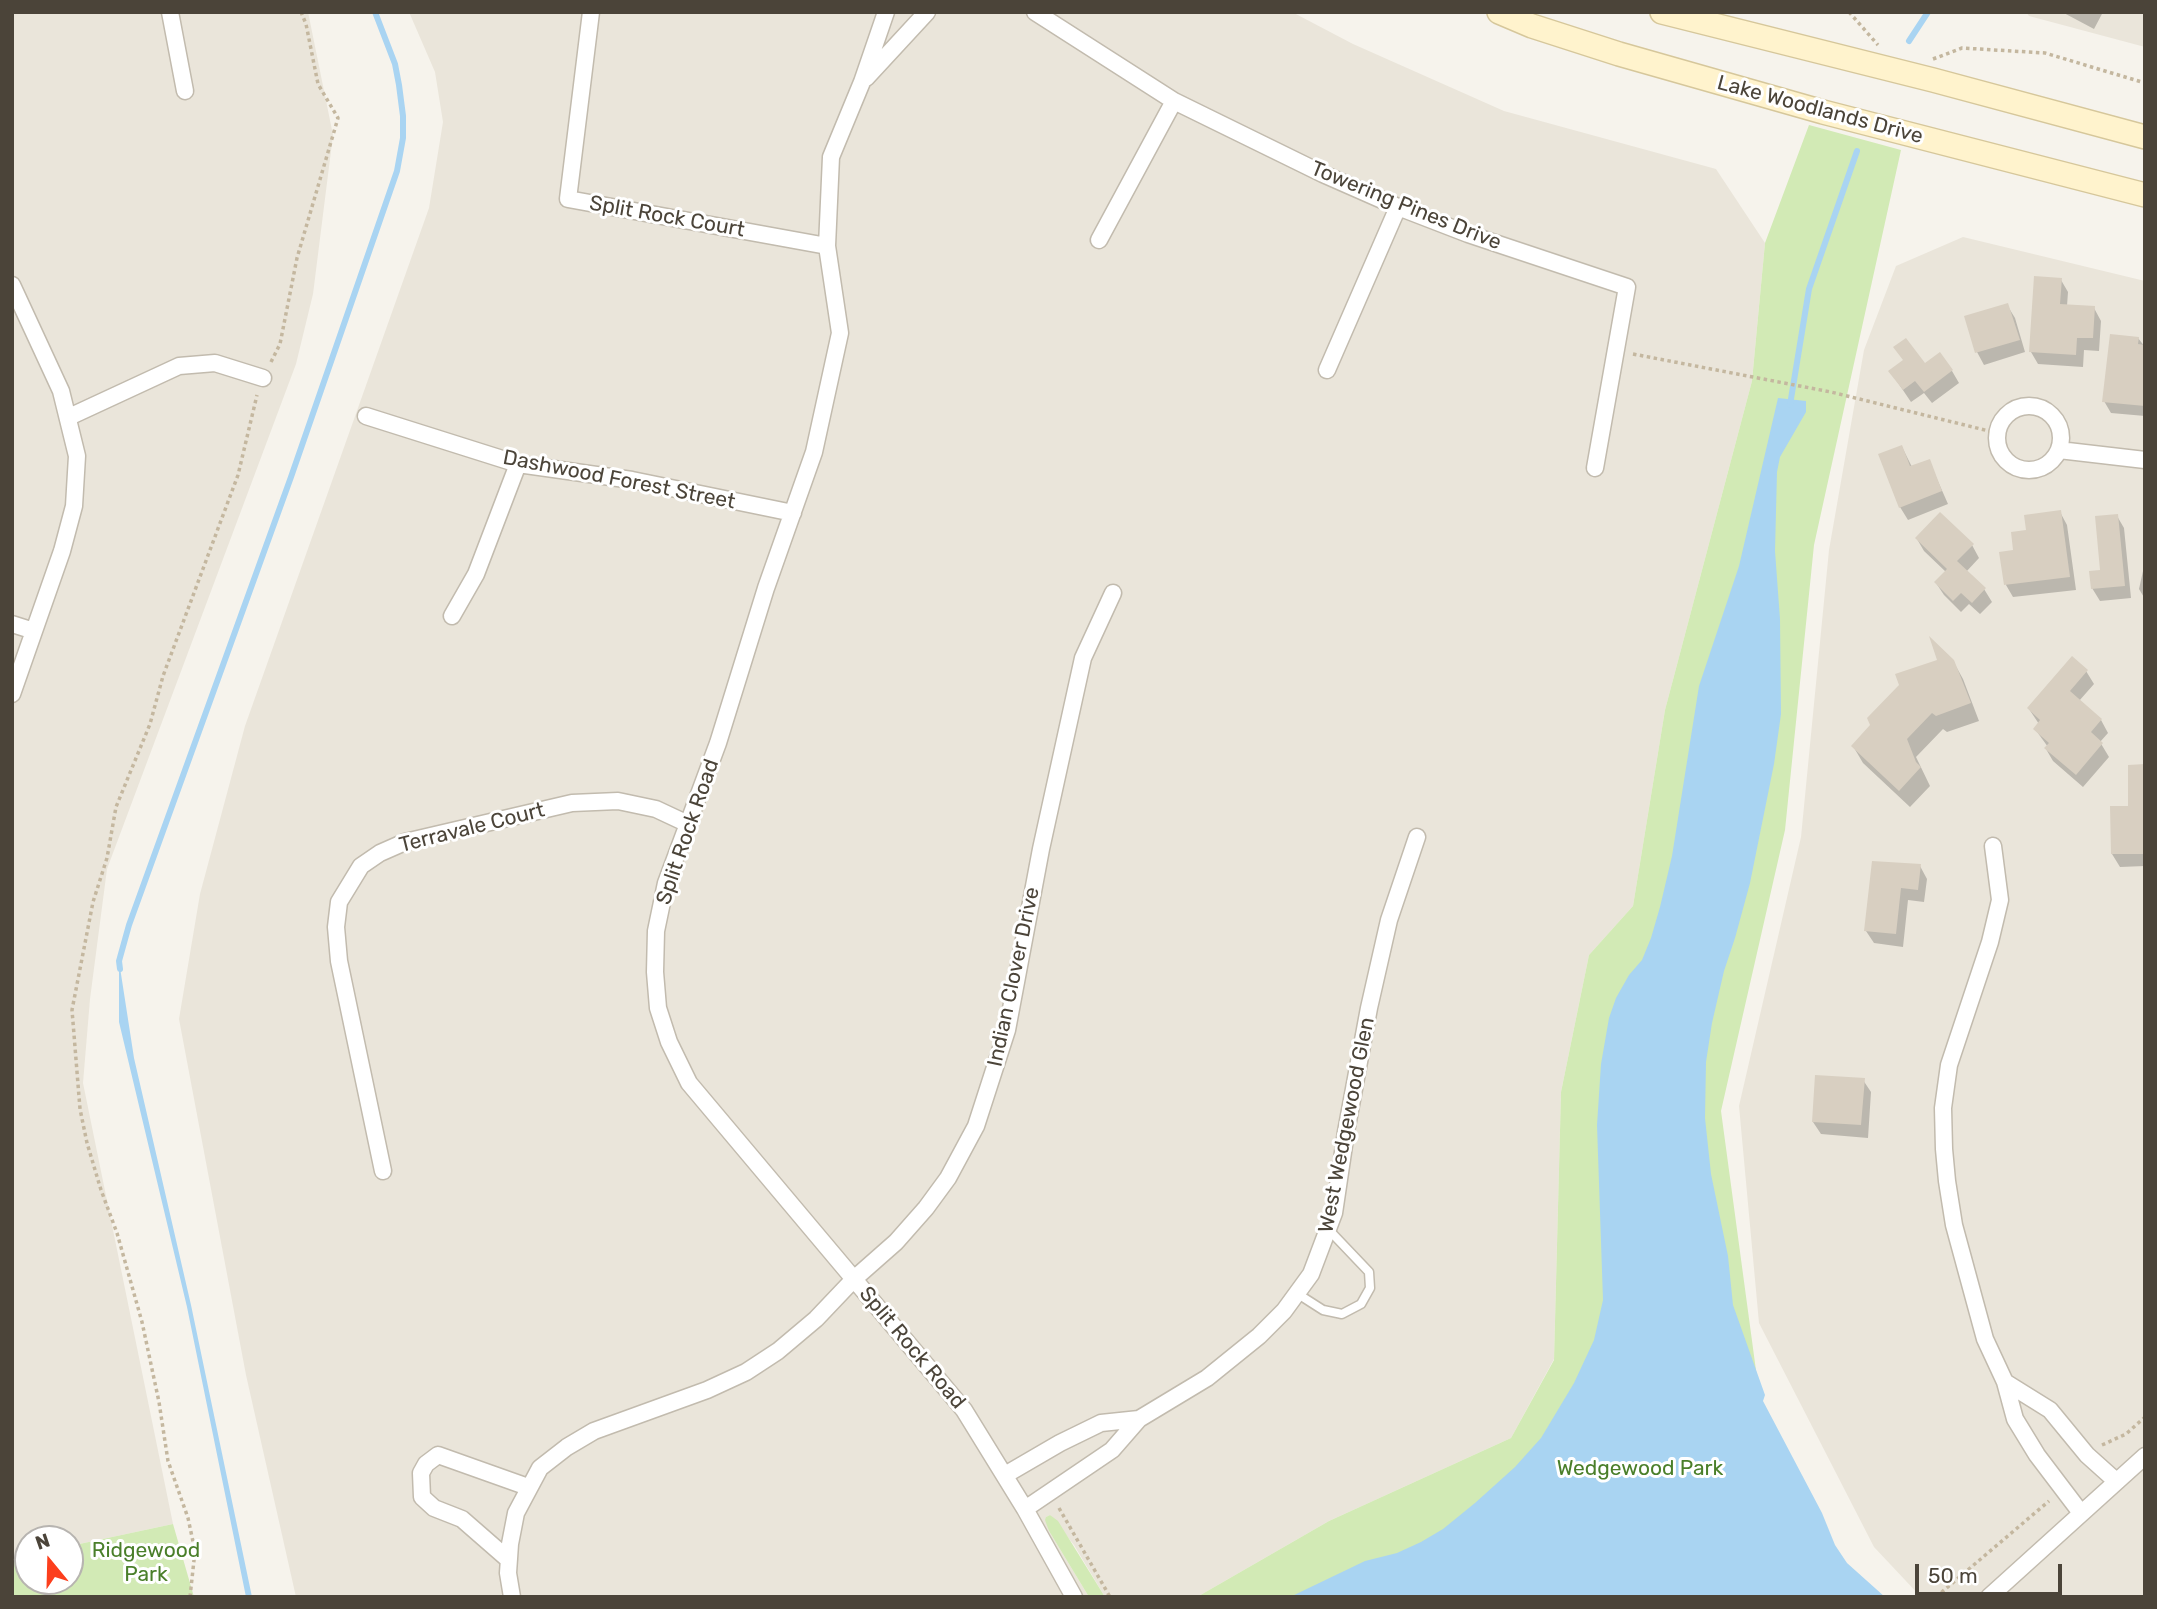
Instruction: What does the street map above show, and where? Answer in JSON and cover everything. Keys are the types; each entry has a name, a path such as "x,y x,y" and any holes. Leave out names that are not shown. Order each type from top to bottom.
{"main road":[{"name":"Lake Woodlands Drive","path":"1499,12 1532,26 1632,58 1885,128 2145,195"},
{"path":"1662,12 2145,137"}],"street":[{"path":"170,12 185,91"},
{"name":"Split Rock Court","path":"592,12 568,199 827,246"},
{"name":"Split Rock Road","path":"886,12 862,82 831,157 827,246 840,333 814,452 766,587 718,743 666,883 656,931 658,1008 668,1042 697,1093 964,1410 1025,1509 1074,1597"},
{"name":"Split Rock Road","path":"862,82 927,12"},
{"name":"Towering Pines Drive","path":"1035,12 1174,101 1323,174 1468,234 1627,287 1595,468"},
{"path":"1099,240 1174,101"},
{"path":"1327,370 1398,207"},
{"path":"12,285 61,391 77,456 74,506 62,551 12,694"},
{"path":"69,417 179,366 215,363 263,378"},
{"path":"2038,407 2055,419 2062,439 2059,450 2046,466 2026,471 2007,462 1997,443 1997,433 2001,422 2017,409 2038,407"},
{"name":"Dashwood Forest Street","path":"366,416 518,464 632,480 793,513"},
{"path":"2059,450 2145,460"},
{"path":"452,616 476,574 518,464"},
{"name":"Indian Clover Drive","path":"512,1597 508,1573 516,1513 540,1468 594,1431 708,1390 746,1373 778,1351 817,1319 854,1279 896,1242 926,1208 947,1178 975,1126 1007,1030 1041,849 1083,658 1113,593"},
{"path":"12,624 34,631"},
{"name":"Terravale Court","path":"383,1171 339,961 335,927 339,902 362,866 380,853 405,842 572,803 618,801 656,809 688,824"},
{"name":"West Wedgewood Glen","path":"1025,1509 1112,1450 1139,1419 1207,1378 1259,1336 1298,1294 1311,1274 1329,1230 1372,996 1389,920 1417,837"},
{"path":"1993,846 2000,900 1990,942 1949,1065 1943,1108 1944,1149 1954,1225 1984,1339 2005,1382 2015,1419 2081,1513"},
{"path":"2005,1382 2050,1410 2087,1455 2116,1481"},
{"name":"West Wedgewood Glen","path":"1004,1475 1101,1423 1139,1419"},
{"path":"509,1560 462,1519 434,1508 422,1497 421,1473 426,1464 438,1454 528,1487"},
{"path":"1989,1597 2145,1456"}],"lane":[{"path":"1298,1294 1323,1310 1342,1314 1361,1304 1370,1288 1369,1272 1329,1230"}],"path":[{"path":"190,1597 195,1551 188,1518 168,1461 159,1402 135,1296 87,1143 80,1109 72,1010 93,902 107,858 116,807 150,724 163,676 238,475 252,410 263,378 280,344 297,258 338,118 318,84 306,24 301,12"},
{"path":"1849,12 1880,47"},
{"path":"1931,59 1962,48 2045,53 2145,83"},
{"path":"1616,351 1831,392 1997,433"},
{"path":"2087,1455 2126,1434 2145,1417"},
{"path":"1936,1597 2062,1489"},
{"path":"1050,1493 1110,1597"}],"shaded area":[{"path":"12,12 308,12 333,135 313,294 296,364 107,869 90,999 83,1083 173,1524 84,1543 84,1525 14,1525 12,1558"},
{"path":"409,12 1292,12 1353,44 1504,111 1716,169 1765,243 1752,381 1665,710 1633,906 1589,955 1561,1092 1554,1359 1511,1438 1329,1521 1197,1597 1105,1597 1074,1545 1050,1515 1046,1517 1049,1531 1089,1597 296,1597 246,1375 179,1019 200,894 245,726 429,208 443,122 435,72"},
{"path":"2026,12 2145,12 2145,47 2029,16"},
{"path":"1963,237 2145,281 2145,1597 1921,1597 1874,1547 1759,1323 1739,1106 1801,837 1829,550 1864,350 1896,266"}],"green space":[{"name":"Wedgewood Park","path":"1809,125 1901,150 1814,545 1785,830 1721,1111 1772,1489 1813,1597 1197,1597 1329,1521 1511,1438 1554,1360 1561,1092 1589,955 1633,906 1665,710 1752,381 1765,243"},
{"path":"1050,1515 1058,1521 1105,1597 1089,1597 1049,1531 1045,1520"},
{"name":"Ridgewood Park","path":"173,1524 194,1597 12,1597 14,1558 14,1595 84,1595 84,1543"}],"water":[{"path":"1778,398 1806,401 1806,412 1780,457 1777,472 1775,551 1780,619 1781,714 1774,764 1750,883 1712,1023 1706,1062 1705,1118 1711,1174 1728,1256 1733,1305 1765,1395 1763,1401 1822,1513 1835,1545 1847,1563 1885,1597 1290,1597 1365,1561 1397,1553 1421,1542 1443,1529 1475,1503 1515,1467 1541,1438 1574,1383 1594,1340 1603,1300 1597,1125 1601,1064 1609,1018 1629,975 1642,960 1660,907 1672,856 1699,686 1739,566"},
{"path":"119,961 134,1058 191,1305 252,1597 246,1597 187,1307 119,1022"}],"building":[{"path":"2034,276 2062,278 2060,304 2095,306 2093,338 2077,338 2076,355 2029,352"},
{"path":"2008,303 2020,340 1975,353 1964,316"},
{"path":"2110,334 2139,337 2138,344 2145,345 2145,406 2102,402"},
{"path":"1906,338 1925,363 1940,352 1953,370 1924,392 1915,381 1903,390 1888,371 1903,360 1893,347"},
{"path":"1902,445 1910,466 1930,459 1942,491 1899,508 1878,454"},
{"path":"2061,510 2070,577 2004,585 1999,552 2013,550 2011,532 2026,530 2024,515"},
{"path":"1940,512 1974,544 1957,561 1986,588 1972,603 1961,593 1953,601 1934,582 1947,569 1915,538"},
{"path":"2118,514 2125,586 2091,589 2089,571 2100,570 2095,516"},
{"path":"1929,636 1954,660 1971,703 1936,716 1932,713 1907,739 1916,762 1921,767 1899,791 1851,746 1870,725 1867,718 1899,685 1895,674 1937,660"},
{"path":"2072,656 2088,670 2070,691 2102,719 2091,732 2103,743 2076,775 2044,748 2049,743 2033,729 2040,720 2027,708"},
{"path":"2145,764 2145,854 2111,854 2110,806 2128,806 2128,765"},
{"path":"1872,861 1921,864 1918,890 1901,888 1896,934 1864,931"},
{"path":"1815,1075 1865,1078 1861,1125 1812,1122"}],"waterway":[{"path":"120,969 119,961 129,925 291,477 397,171 403,138 399,85 395,64 375,12"},
{"path":"1909,41 1928,12"},
{"path":"1790,405 1809,289 1857,151"}]}
